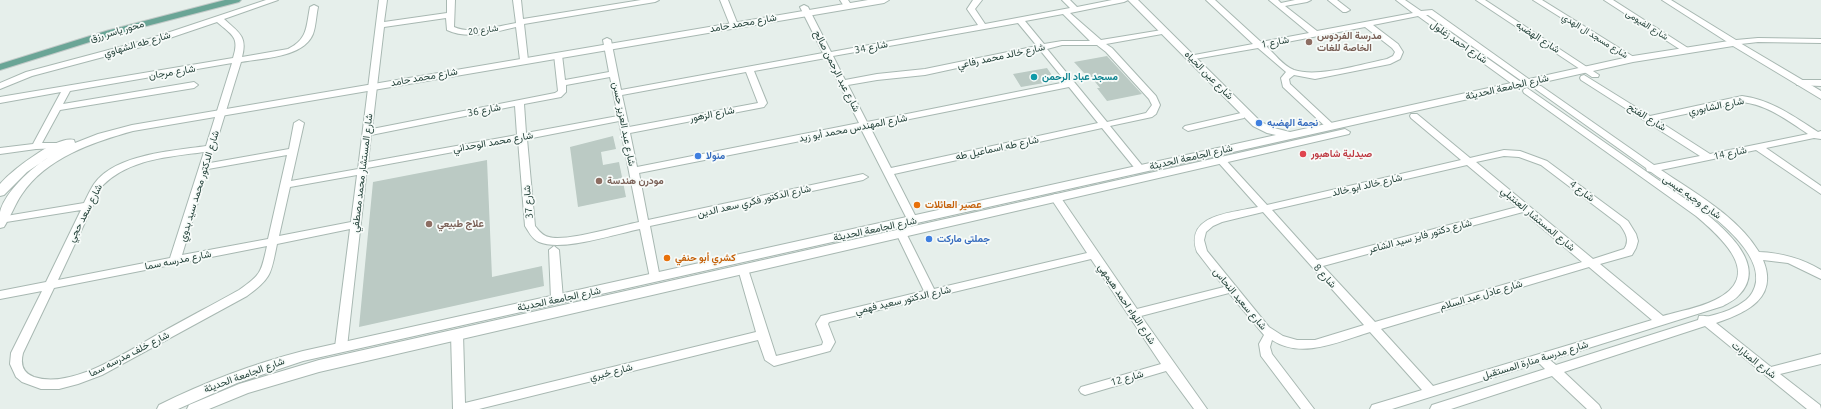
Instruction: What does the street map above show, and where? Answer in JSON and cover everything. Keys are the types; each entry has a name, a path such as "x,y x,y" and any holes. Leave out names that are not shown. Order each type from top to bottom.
{"main road":[{"name":"محور ياسر رزق","path":"0,59 106,26 205,0"},
{"name":"محور ياسر رزق","path":"0,67 116,31 236,0"}],"street":[{"name":"شارع طه الشهاوي","path":"0,86 29,74 148,42 274,0"},
{"name":"شارع المستشار محمد مصطفي","path":"341,347 383,0"},
{"name":"شارع 20","path":"451,0 450,28 459,33 520,23"},
{"path":"517,0 524,57"},
{"path":"520,23 655,0"},
{"path":"724,0 733,22"},
{"name":"شارع محمد حامد","path":"0,192 22,170 62,145 116,124 373,83 846,2 884,0"},
{"path":"978,0 973,4 971,9 982,26"},
{"path":"1066,0 1076,10"},
{"name":"شارع 34","path":"618,93 1125,0"},
{"name":"شارع عين الحياه","path":"1125,0 1159,32 1250,126 1254,133 1252,140 1239,146"},
{"name":"شارع عين الحياه","path":"1133,0 1257,124 1271,131 1293,134"},
{"path":"1210,0 1286,69 1292,72 1315,76 1390,61 1397,57 1399,52 1395,46 1368,25"},
{"path":"1276,3 1307,0"},
{"path":"1332,0 1346,10"},
{"name":"شارع احمد زغلول","path":"1400,0 1528,86"},
{"name":"شارع احمد زغلول","path":"1412,0 1528,86"},
{"name":"شارع الهضبه","path":"1480,0 1588,74"},
{"name":"شارع مسجد ال الهدي","path":"1537,0 1633,59"},
{"name":"شارع الفيومى","path":"1608,0 1687,50"},
{"path":"1666,0 1821,96"},
{"path":"1276,3 1316,35"},
{"name":"شارع مرجان","path":"0,100 282,53 301,46 308,39 314,7"},
{"name":"شارع عبد الرحمن صالح","path":"806,10 913,221"},
{"path":"1066,12 1092,38 1100,43"},
{"name":"شارع 1","path":"1192,58 1429,12"},
{"path":"380,25 450,15"},
{"name":"شارع الدكتور محمد سيد بدوي","path":"175,260 238,61 241,47 240,40 218,18"},
{"path":"1020,20 1140,169"},
{"name":"شارع خالد محمد رفاعي","path":"843,83 931,71 1067,42 1100,43 1159,32"},
{"path":"1739,45 1758,40 1821,41"},
{"name":"شارع محمد حامد","path":"524,57 558,54 608,43"},
{"name":"شارع عبد العزيز حسن","path":"608,43 655,278"},
{"name":"شارع طه اسماعيل طه","path":"888,172 1149,115 1153,112 1156,105 1153,98 1109,50 1100,43"},
{"name":"شارع الجامعة الحديثة","path":"1588,74 1633,59 1687,50 1739,45"},
{"name":"شارع الجامعة الحديثة","path":"194,409 244,388 296,372 743,269 774,257 913,221 1220,159 1377,120 1528,86 1739,45"},
{"path":"558,54 562,84 614,74"},
{"name":"شارع الزهور","path":"625,131 761,105 763,103 749,70"},
{"path":"1292,72 1285,78 1286,85 1330,126"},
{"name":"شارع الفتح","path":"1588,74 1649,119 1709,157"},
{"path":"1800,83 1821,83"},
{"name":"شارع 36","path":"367,133 558,95 562,92 562,84"},
{"name":"شارع المهندس محمد أبو زيد","path":"634,172 1072,84"},
{"path":"57,108 194,85"},
{"name":"شارع الجامعة الحديثة","path":"164,409 203,390 244,373 283,361 341,347 655,278 901,233 1055,197 1117,179 1140,169 1330,126 1414,116 1528,86"},
{"name":"شارع وجيه عيسى","path":"1528,86 1724,219 1743,237 1756,256 1761,269 1762,282 1757,297 1743,309 1707,323"},
{"name":"شارع وجيه عيسى","path":"1528,86 1640,172 1722,232 1734,246 1742,260 1744,278 1736,293 1719,303 1693,312"},
{"path":"36,146 67,89"},
{"name":"شارع الشابوري","path":"1649,119 1742,100 1749,100 1771,106 1819,136"},
{"name":"شارع 37","path":"519,103 529,220 530,226 538,237 548,241 562,242 644,226"},
{"name":"شارع محمد حامد","path":"1,222 16,194 30,178 49,162 73,149 102,136 223,108"},
{"path":"1188,128 1241,116"},
{"name":"شارع المستشار العنتبلي","path":"1414,116 1661,322"},
{"name":"شارع محمد الوحداني","path":"285,185 522,136 623,118"},
{"path":"273,241 299,123"},
{"name":"شارع 14","path":"1640,172 1758,147 1819,136"},
{"path":"0,151 36,146 62,145"},
{"path":"1758,147 1821,191"},
{"name":"شارع سعد حجي","path":"49,285 102,180 121,167 135,162 210,148"},
{"path":"205,166 293,151"},
{"name":"شارع 4","path":"1468,161 1504,153 1520,154 1536,159 1551,167 1617,217 1629,230 1633,242 1632,247 1628,252 1590,263"},
{"name":"شارع 8","path":"1220,159 1431,392"},
{"name":"شارع خالد ابو خالد","path":"1265,209 1468,161"},
{"name":"شارع الدكتور فكري سعد الدين","path":"644,226 863,177"},
{"name":"شارع اللواء احمد هيمهي","path":"1055,197 1169,366 1201,409"},
{"path":"1,222 88,206"},
{"name":"شارع دكتور فايز سيد الشاعر","path":"1315,264 1524,208"},
{"name":"شارع سعيد النحاس","path":"1265,209 1213,221 1207,224 1199,234 1198,240 1202,252 1260,324 1271,334 1288,342 1306,344 1315,344 1372,327"},
{"name":"شارع مدرسه سما","path":"0,295 355,225"},
{"path":"901,233 930,294"},
{"name":"شارع خلف مدرسه سما","path":"49,285 15,360 16,368 20,375 28,380 51,384 78,380 104,370 251,288 266,272 273,241"},
{"path":"554,250 557,299"},
{"name":"شارع الدكتور سعيد فهمي","path":"762,335 769,359 777,361 826,348 829,342 822,324 824,319 1094,255"},
{"path":"1756,256 1790,258 1806,265 1821,275"},
{"name":"شارع عادل عبد السلام","path":"1372,327 1590,263"},
{"path":"743,269 762,335"},
{"path":"1134,314 1231,289"},
{"name":"شارع مدرسة منارة المستقبل","path":"1376,409 1693,312"},
{"name":"شارع المنارات","path":"1693,312 1816,409"},
{"name":"شارع مدرسة منارة المستقبل","path":"1436,409 1707,323"},
{"path":"457,334 459,409"},
{"path":"1271,334 1265,342 1265,352 1308,409"},
{"name":"شارع خيري","path":"459,409 762,335"},
{"path":"1541,358 1594,409"},
{"path":"1769,372 1821,359"},
{"name":"شارع 12","path":"1085,390 1169,366"},
{"path":"244,373 244,388"}],"building":[{"path":"1107,56 1142,94 1107,101 1097,88 1100,88 1088,73 1084,73 1074,62"},
{"name":"مسجد عباد الرحمن","path":"1047,68 1056,81 1021,87 1013,74"},
{"name":"مودرن هندسة","path":"613,136 616,149 601,152 603,165 619,162 626,197 578,207 570,147"},
{"name":"علاج طبيعي","path":"487,160 492,277 542,266 544,286 359,327 373,182"}],"place":[{"name":"مدرسة الفردوس الخاصة للغات","path":"1309,42"},
{"name":"مسجد عباد الرحمن","path":"1034,77"},
{"name":"نجمة الهضبه","path":"1259,123"},
{"name":"صيدلية شاهبور","path":"1303,154"},
{"name":"منولا","path":"698,156"},
{"name":"مودرن هندسة","path":"599,181"},
{"name":"عصير العائلات","path":"917,205"},
{"name":"علاج طبيعي","path":"429,224"},
{"name":"جملتى ماركت","path":"929,239"},
{"name":"كشري أبو حنفي","path":"667,258"}]}
